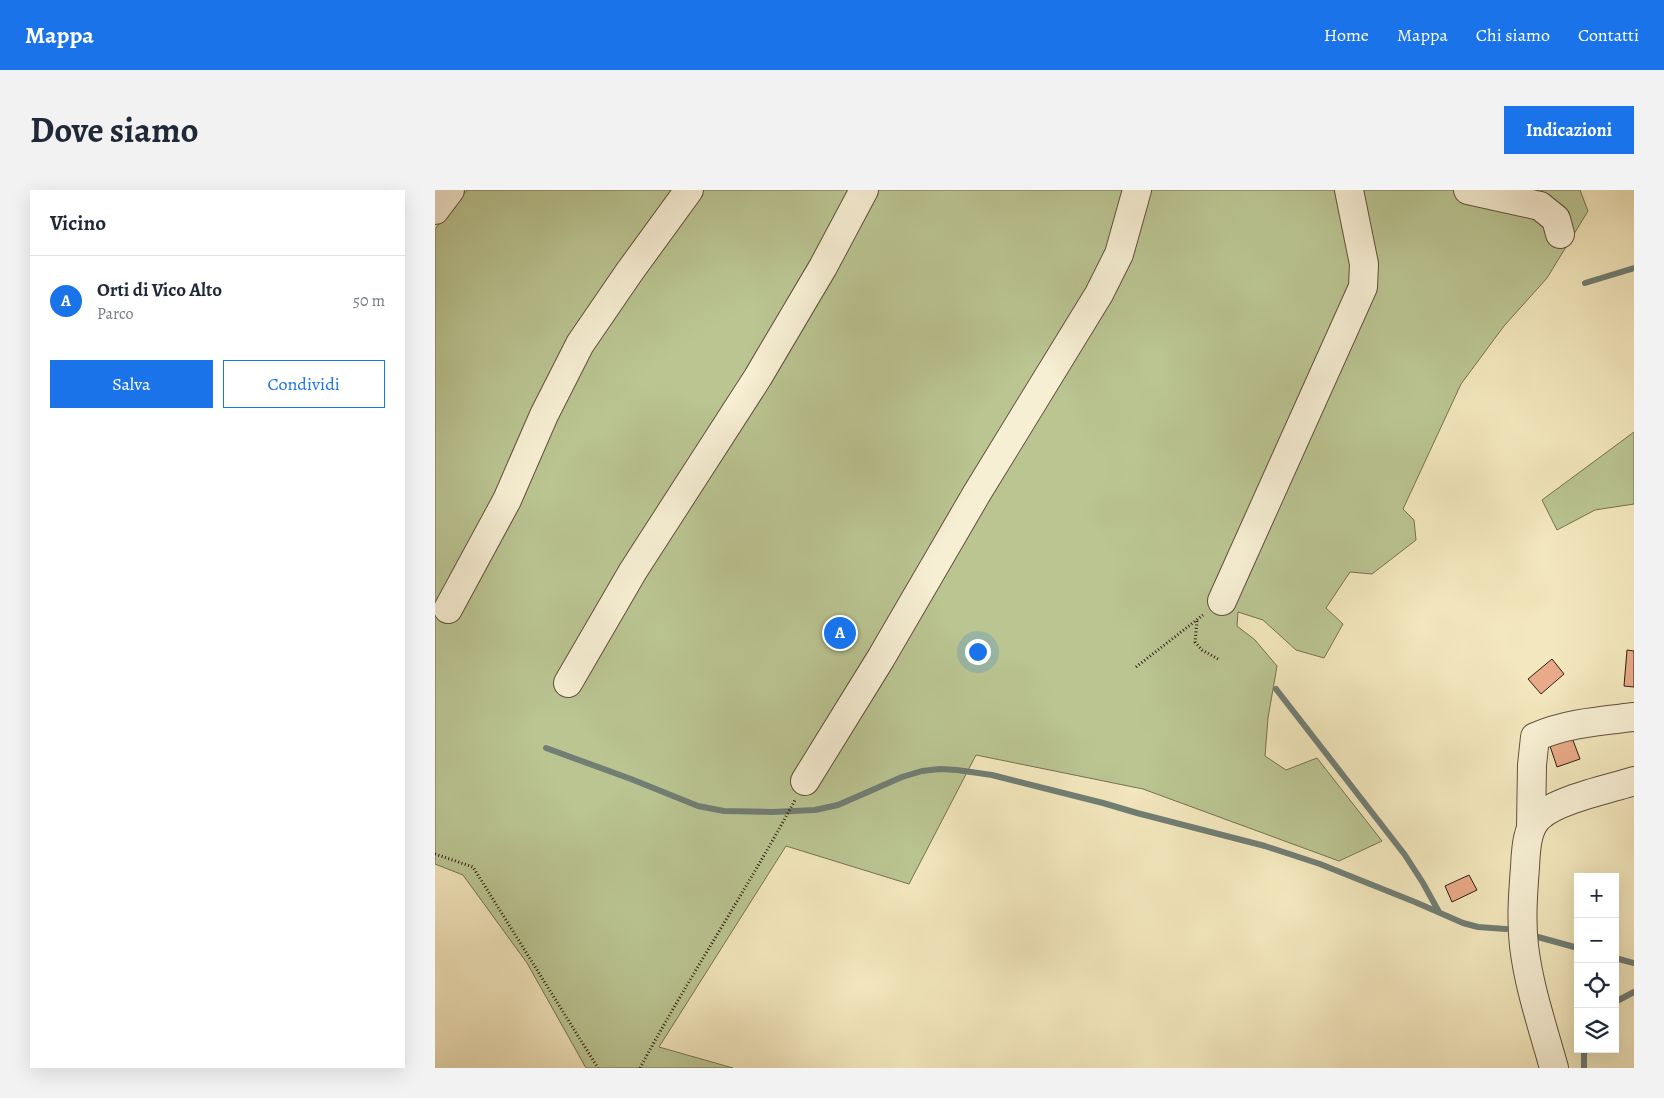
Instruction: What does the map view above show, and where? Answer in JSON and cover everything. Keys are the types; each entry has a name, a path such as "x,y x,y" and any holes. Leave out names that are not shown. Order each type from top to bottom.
{"street":[{"path":"435,210 450,190"},
{"path":"448,609 507,500 544,415 580,344 689,190"},
{"path":"568,683 633,570 758,377 823,267 864,190"},
{"path":"805,781 881,658 977,493 1099,294 1119,254 1137,190"},
{"path":"1222,600 1363,287 1364,264 1349,190"},
{"path":"1468,190 1540,206 1556,219 1560,234"},
{"path":"1554,1068 1534,996 1524,946 1523,893 1531,827 1532,765 1535,737 1579,723 1634,717"},
{"path":"1531,827 1536,819 1551,808 1634,781"}],"path":[{"path":"1136,667 1222,600"},
{"path":"1197,620 1195,642 1202,650 1218,659"},
{"path":"640,1068 664,1024 769,849 805,781"},
{"path":"435,854 473,867 598,1068"}],"green space":[{"path":"467,190 1580,190 1588,211 1547,278 1504,326 1461,384 1403,509 1414,520 1416,540 1372,574 1350,572 1326,608 1343,624 1324,658 1296,650 1263,620 1238,612 1237,626 1255,640 1277,666 1268,718 1265,756 1286,770 1317,758 1382,841 1339,861 1143,789 976,755 909,884 786,846 659,1047 733,1068 586,1068 527,963 463,875 435,864 435,229"},
{"path":"1634,432 1634,504 1595,510 1557,530 1542,500"}],"building":[{"path":"1627,650 1634,651 1634,687 1624,686"},
{"path":"1552,659 1564,674 1541,694 1528,679"},
{"path":"1571,735 1580,759 1557,767 1549,743"},
{"path":"1469,875 1477,890 1452,902 1445,886"}],"waterway":[{"path":"1585,283 1634,268"},
{"path":"1276,689 1405,855 1439,912"},
{"path":"546,748 698,806 724,811 772,812 815,810 838,805 902,777 922,771 940,769 992,775 1265,846 1320,864 1463,923 1478,927 1506,929"},
{"path":"1538,937 1574,947"},
{"path":"1619,959 1634,963"},
{"path":"1619,1000 1634,992"},
{"path":"1584,1053 1584,1068"}],"place":[{"name":"Orti di Vico Alto","path":"840,633"}]}
